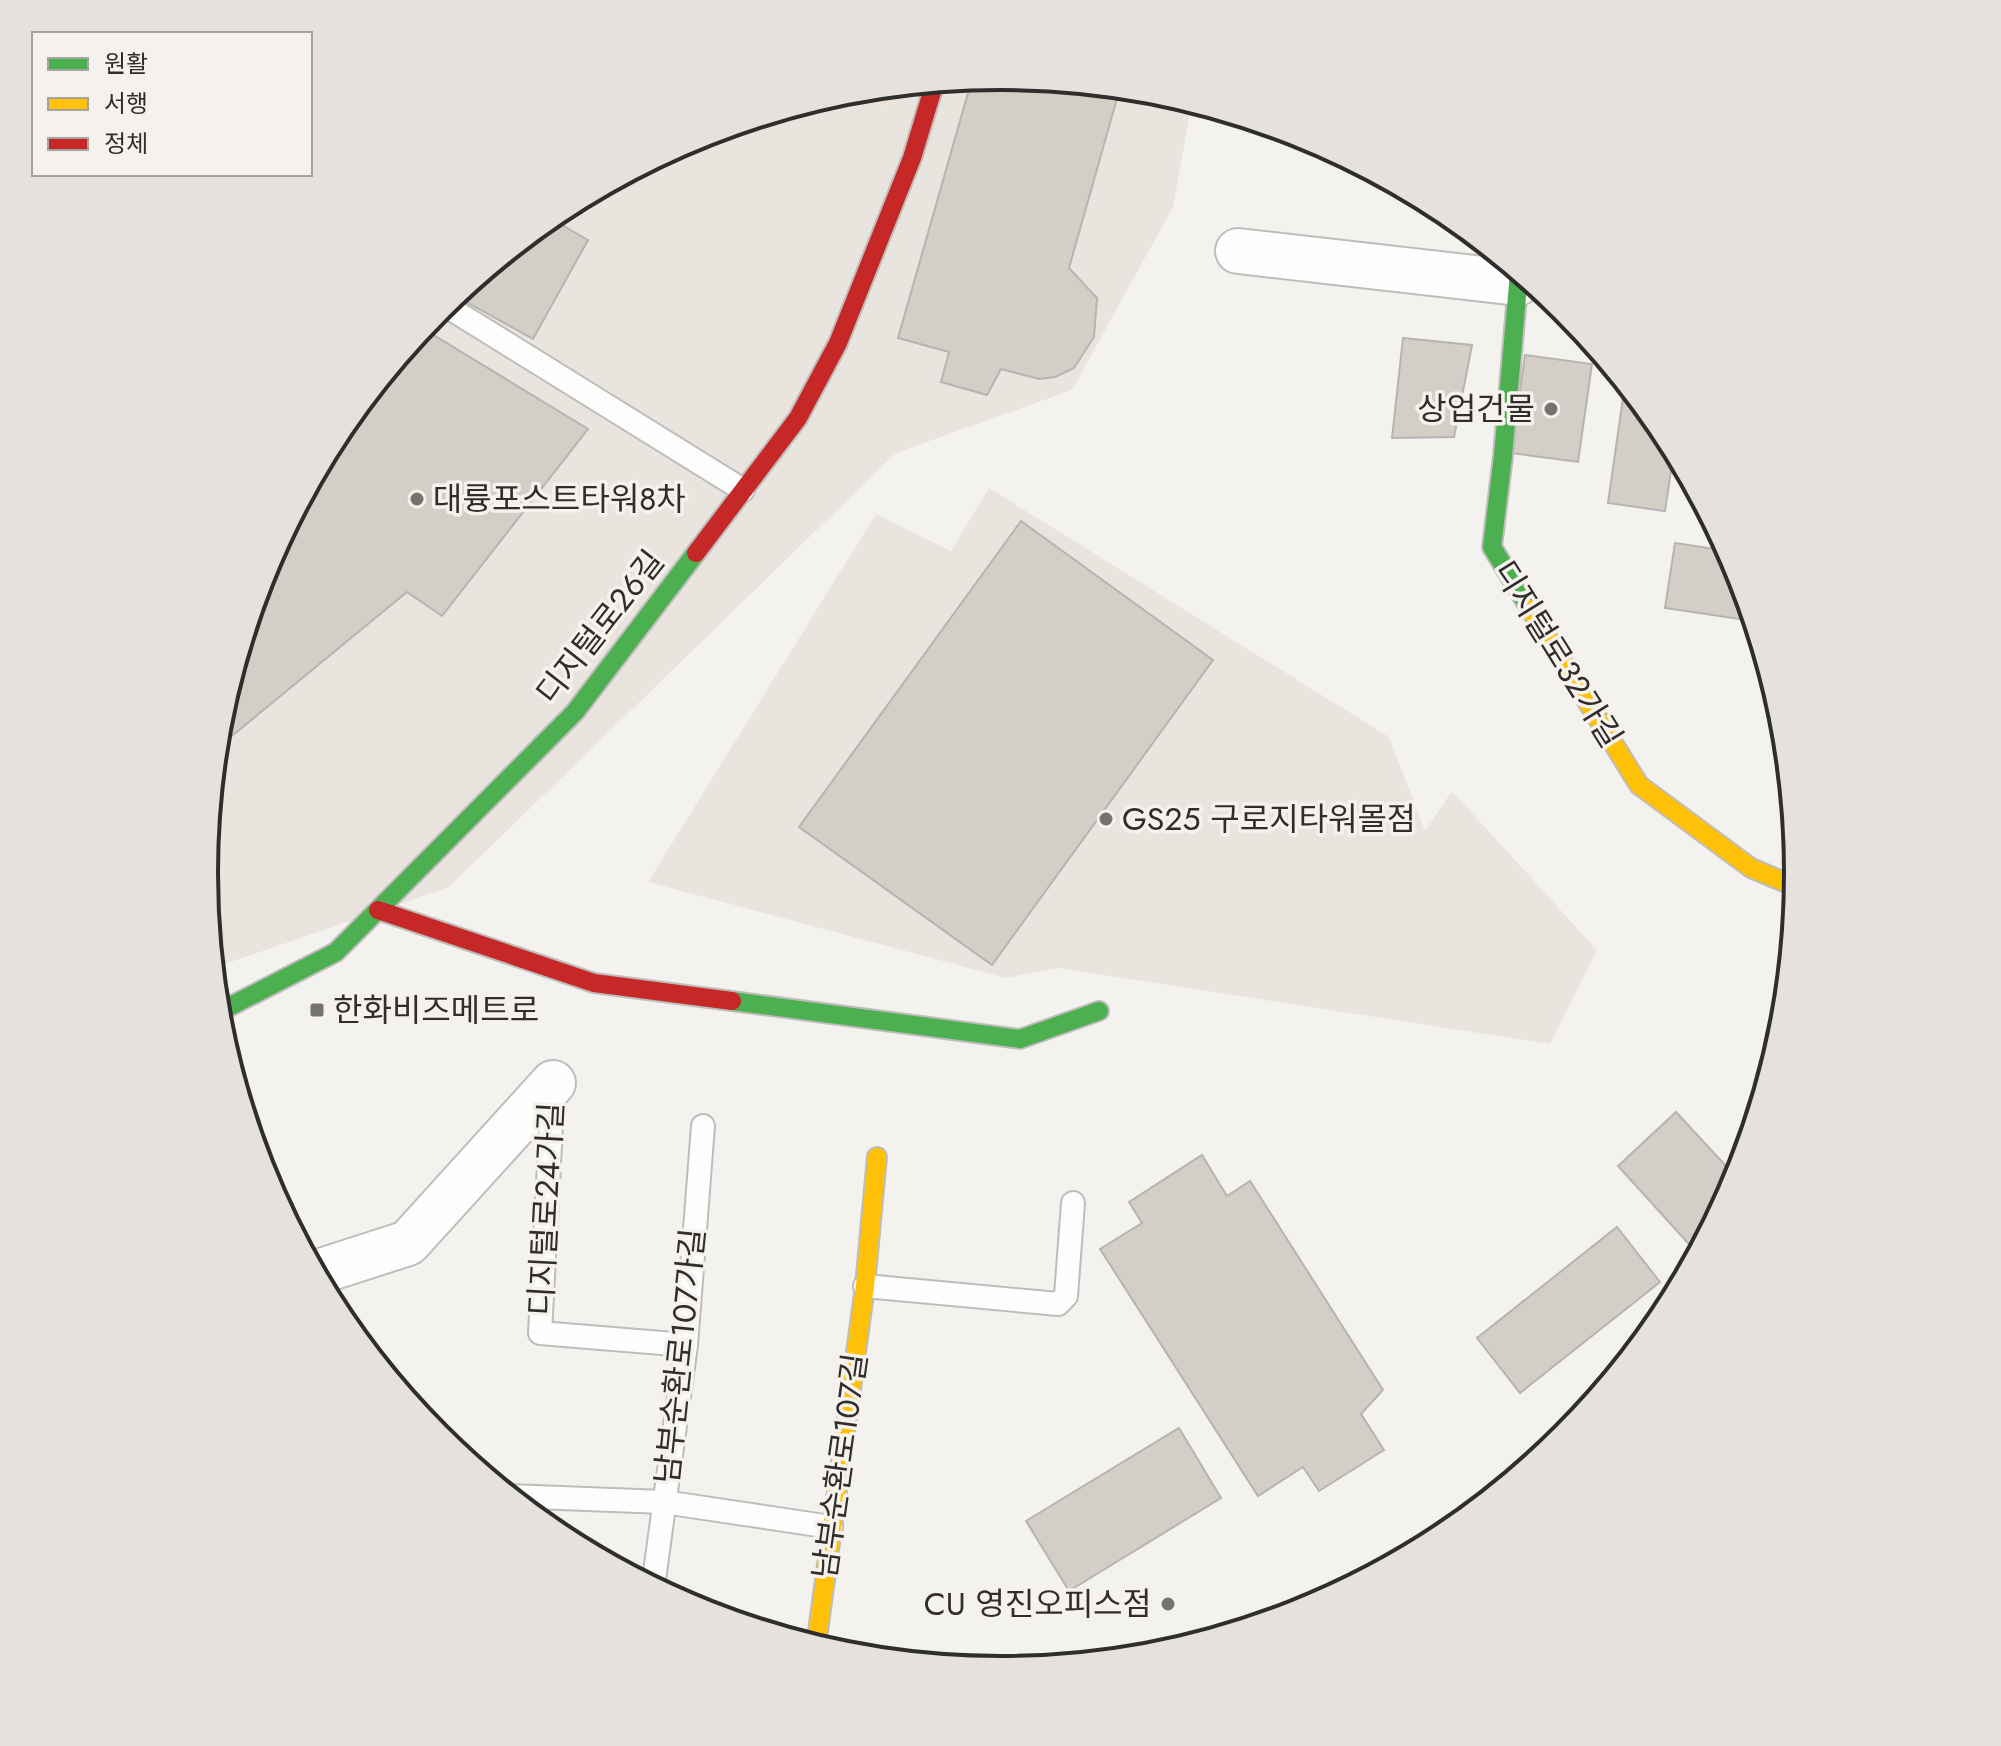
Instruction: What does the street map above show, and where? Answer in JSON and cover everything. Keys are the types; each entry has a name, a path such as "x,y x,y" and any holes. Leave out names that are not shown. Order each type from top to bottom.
{"street":[{"name":"디지털로26길","path":"230,1007 336,952 575,712 798,418 838,343 912,158 931,94"},
{"name":"디지털로32가길","path":"1238,251 1508,277"},
{"name":"디지털로32가길","path":"1517,284 1492,547 1639,785 1751,868 1784,882"},
{"path":"378,910 594,983 1020,1039 1099,1011"},
{"path":"325,1270 408,1243 553,1083"},
{"name":"남부순환로107길","path":"818,1634 865,1286 877,1157"}],"lane":[{"path":"455,311 743,490"},
{"name":"디지털로24가길","path":"553,1083 540,1333 686,1345"},
{"name":"남부순환로107가길","path":"655,1575 686,1345 703,1126"},
{"path":"865,1286 1058,1304 1066,1296 1073,1203"},
{"path":"528,1497 664,1502 831,1527"}],"shaded area":[{"path":"1000,90 1103,97 1190,114 1173,207 1072,390 896,453 449,887 223,965 218,873 224,771 244,670 259,621 277,573 322,481 379,396 447,319 524,252 609,195 701,150 798,117 898,97"},
{"path":"890,98 887,107 873,101"},
{"path":"989,488 1389,737 1425,831 1452,791 1597,950 1550,1044 1058,968 1006,978 648,882 876,514 951,551"}],"building":[{"path":"969,91 1052,92 1117,99 1069,268 1097,298 1094,337 1074,368 1055,377 1039,379 1001,369 987,395 941,382 949,352 898,338"},
{"path":"561,225 588,240 533,339 466,301"},
{"name":"대륭포스트타워8차","path":"433,335 588,429 442,616 407,592 230,738 244,670 259,621 298,527 349,438 379,396"},
{"path":"1403,338 1472,345 1454,437 1392,438"},
{"name":"상업건물","path":"1525,355 1592,364 1578,462 1511,453"},
{"path":"1623,398 1671,469 1665,511 1608,503"},
{"path":"1021,521 1213,660 992,965 799,827"},
{"path":"1675,543 1713,549 1741,619 1665,608"},
{"path":"1676,1112 1726,1167 1690,1245 1618,1166"},
{"path":"1202,1155 1227,1196 1250,1181 1383,1390 1361,1414 1384,1450 1319,1491 1303,1467 1258,1496 1100,1249 1142,1223 1129,1202"},
{"path":"1617,1227 1660,1282 1520,1393 1477,1338"},
{"path":"1179,1428 1221,1498 1069,1591 1026,1521"}],"traffic: fast":[{"path":"1518,285 1492,547 1530,609"},
{"path":"230,1007 336,952 575,712 696,553"},
{"path":"732,1001 1020,1039 1099,1011"}],"traffic: slow":[{"path":"1530,609 1639,785 1751,868 1784,882"},
{"path":"818,1634 865,1286 877,1157"}],"traffic: jam":[{"path":"696,553 798,418 838,343 912,158 931,94"},
{"path":"378,910 594,983 732,1001"}],"place":[{"name":"상업건물","path":"1551,409"},
{"name":"대륭포스트타워8차","path":"417,499"},
{"name":"GS25 구로지타워몰점","path":"1106,819"},
{"name":"한화비즈메트로","path":"317,1010"},
{"name":"CU 영진오피스점","path":"1168,1604"}]}
